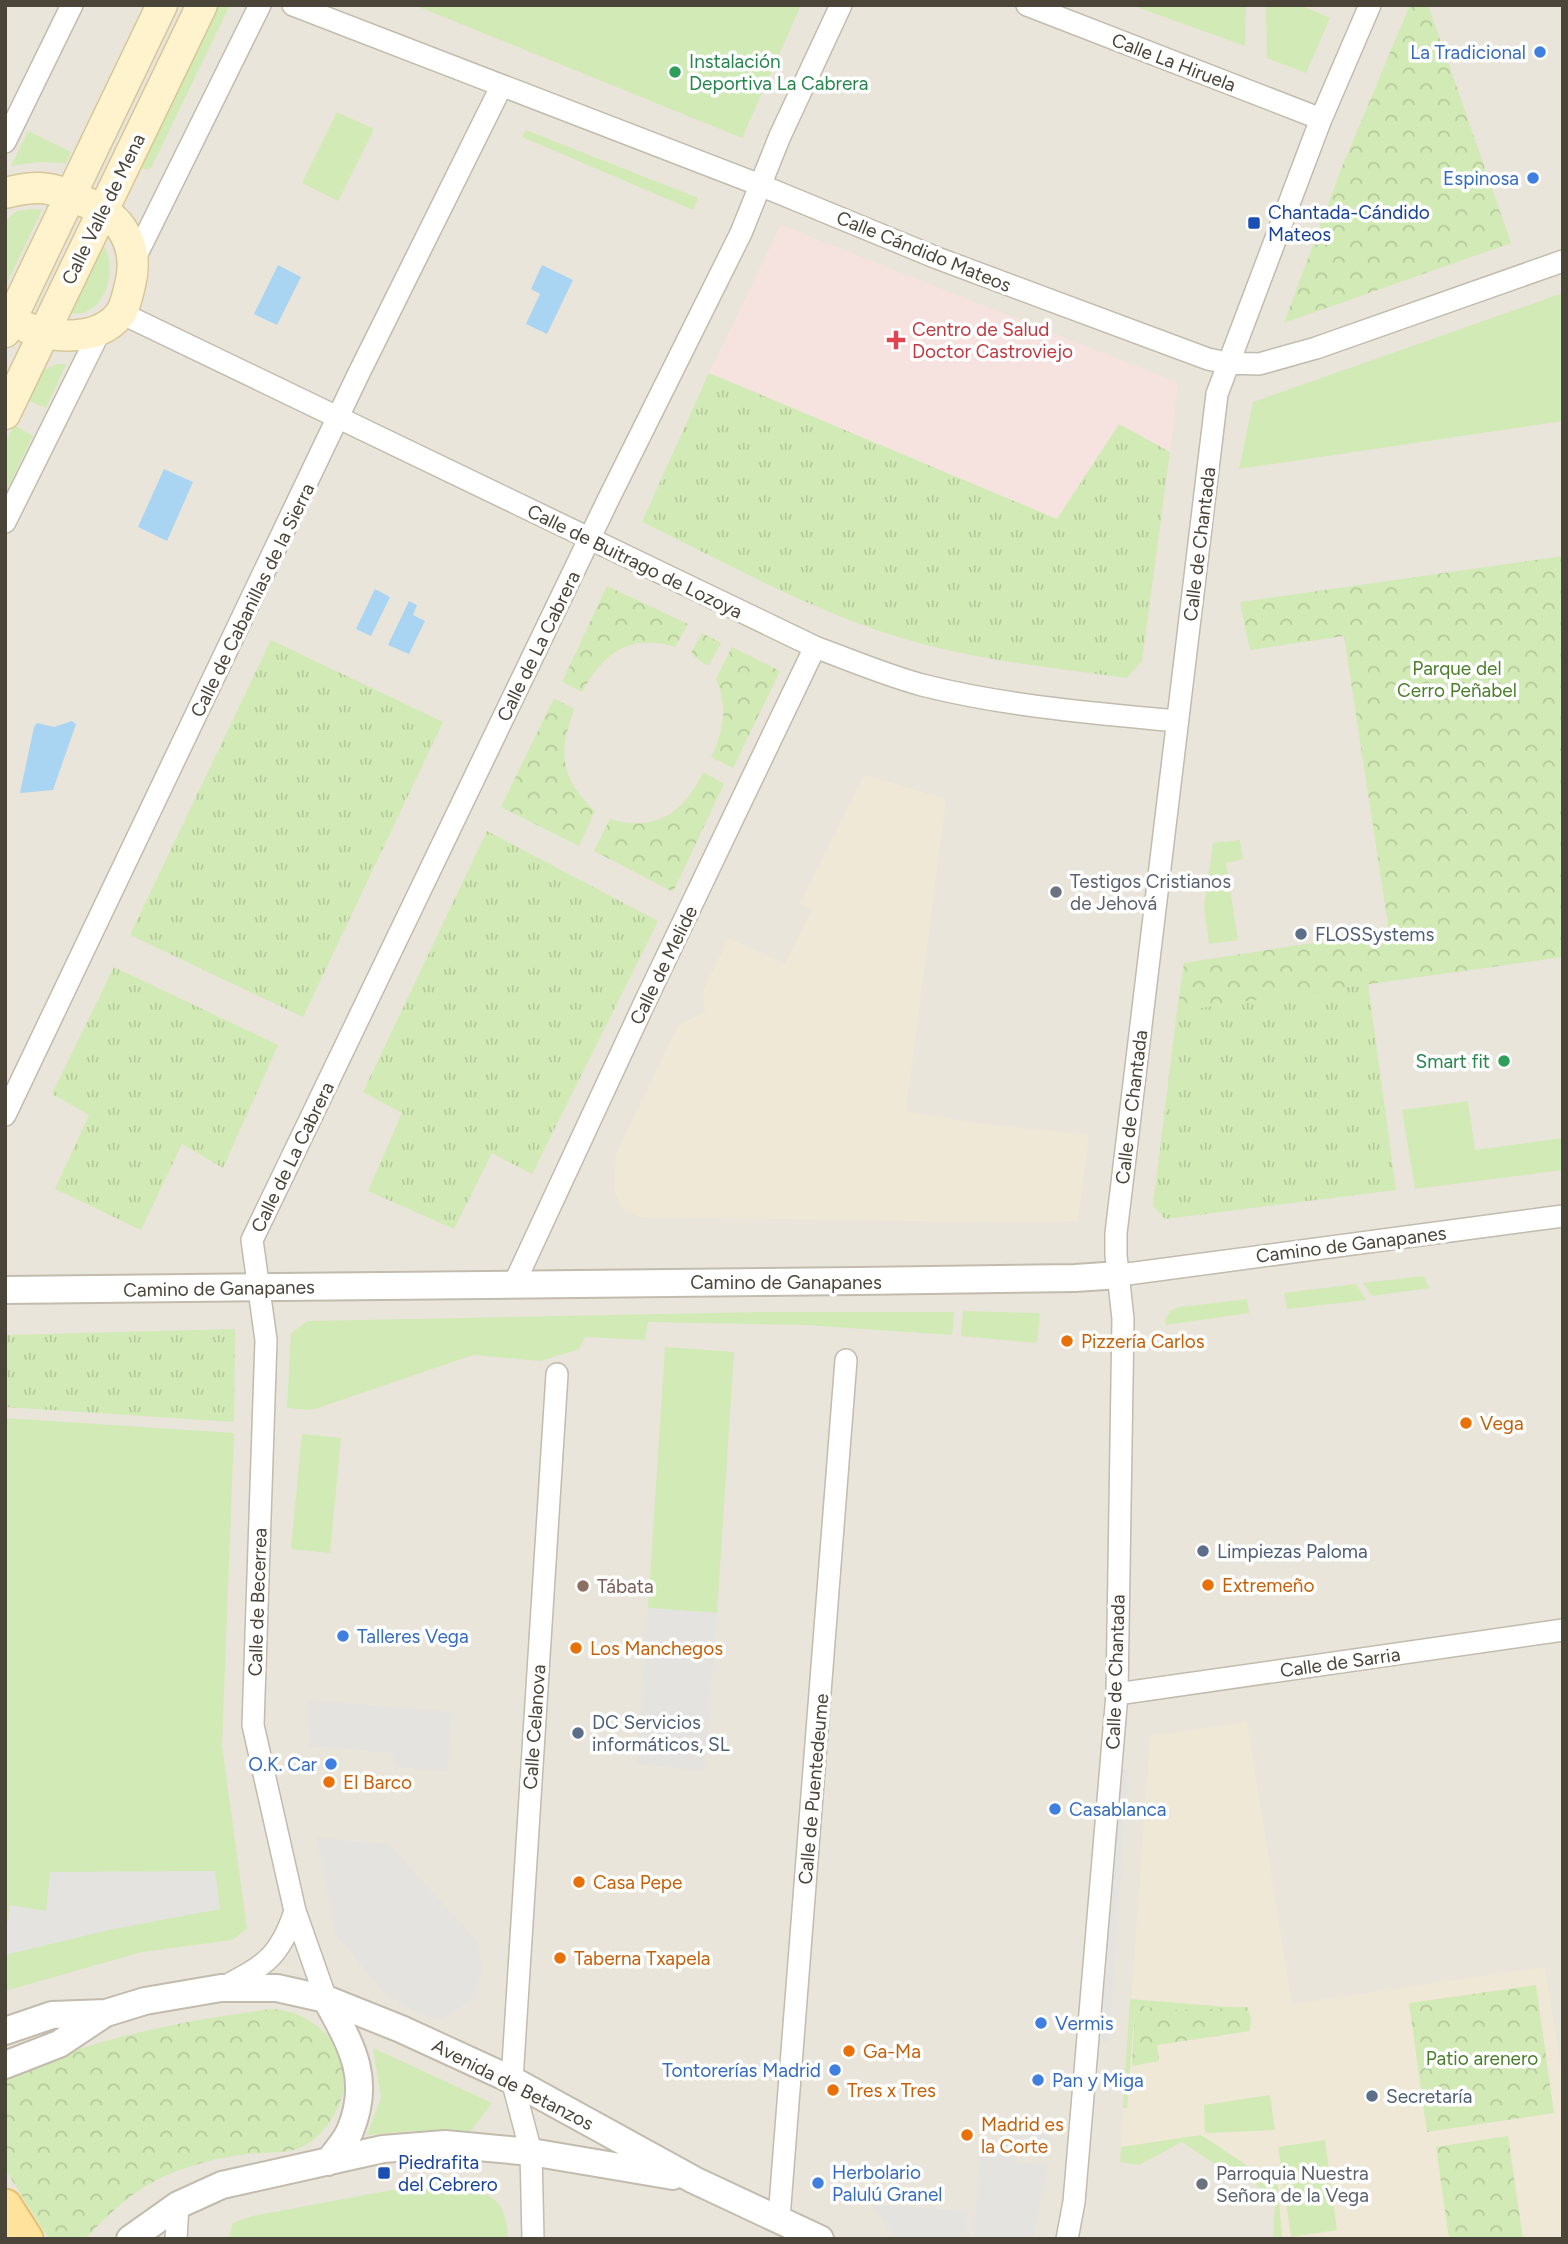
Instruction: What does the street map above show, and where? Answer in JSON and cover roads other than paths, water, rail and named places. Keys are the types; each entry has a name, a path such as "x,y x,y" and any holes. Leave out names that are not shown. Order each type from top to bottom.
{"main road":[{"name":"Calle Valle de Mena","path":"7,323 72,195 162,5"},
{"name":"Calle Valle de Mena","path":"5,414 202,5"},
{"path":"5,193 26,188 53,188 102,210 121,228 134,260 128,296 111,321 71,337 44,334 7,323"},
{"path":"5,2206 26,2239"}],"street":[{"path":"5,142 72,5"},
{"path":"134,260 260,5"},
{"name":"Calle Cándido Mateos","path":"293,5 760,185 937,258 1208,359 1227,363 1259,364 1316,348 1563,261"},
{"name":"Calle de La Cabrera","path":"259,1289 252,1240 590,539 741,233 841,5"},
{"name":"Calle La Hiruela","path":"1027,5 1321,119"},
{"name":"Calle de Chantada","path":"1068,2239 1077,2176 1117,1694 1123,1319 1116,1233 1217,394 1321,119 1370,5"},
{"name":"Calle de Cabanillas de la Sierra","path":"5,1115 337,418 501,87"},
{"path":"5,523 111,321"},
{"name":"Calle de Buitrago de Lozoya","path":"111,321 337,418 815,647 907,680 965,694 1079,712 1177,721"},
{"name":"Calle de Melide","path":"514,1284 815,647"},
{"name":"Camino de Ganapanes","path":"5,1290 1034,1279 1120,1275 1563,1216"},
{"name":"Calle de Becerrea","path":"259,1289 266,1340 253,1725 295,1910 326,1999"},
{"name":"Calle de Puentedeume","path":"779,2218 846,1360"},
{"name":"Calle Celanova","path":"533,2239 531,2152 512,2080 557,1374"},
{"name":"Calle de Sarria","path":"1117,1694 1563,1630"},
{"path":"221,1988 262,1967 288,1933 295,1910"},
{"name":"Avenida de Betanzos","path":"106,2013 145,2001 221,1988 277,1988 326,1999 401,2029 512,2080 694,2180 820,2239"},
{"path":"326,1999 355,2053 360,2079 359,2099 349,2133 328,2162"},
{"path":"5,2031 52,2015 106,2013"},
{"path":"5,2065 59,2044 106,2013"},
{"name":"Avenida de Betanzos","path":"130,2239 178,2205 222,2185 383,2149 445,2144 531,2152 694,2180"},
{"path":"176,2239 178,2205"}],"water":[{"path":"278,265 301,277 277,325 254,314"},
{"path":"542,265 573,280 547,334 526,324 540,294 531,289"},
{"path":"164,469 193,482 167,541 138,527"},
{"path":"375,589 390,597 371,636 356,629"},
{"path":"409,601 417,605 413,615 425,621 409,654 388,645"},
{"path":"72,721 76,724 53,790 20,793 34,727 37,723 54,727"}],"place":[{"name":"La Tradicional","path":"1540,52"},
{"name":"Instalación Deportiva La Cabrera","path":"675,72"},
{"name":"Espinosa","path":"1533,178"},
{"name":"Chantada-Cándido Mateos","path":"1254,223"},
{"name":"Centro de Salud Doctor Castroviejo","path":"896,340"},
{"name":"Testigos Cristianos de Jehová","path":"1056,892"},
{"name":"FLOSSystems","path":"1301,934"},
{"name":"Smart fit","path":"1504,1061"},
{"name":"Pizzería Carlos","path":"1067,1341"},
{"name":"Vega","path":"1466,1423"},
{"name":"Limpiezas Paloma","path":"1203,1551"},
{"name":"Extremeño","path":"1208,1585"},
{"name":"Tábata","path":"583,1586"},
{"name":"Talleres Vega","path":"343,1636"},
{"name":"Los Manchegos","path":"576,1648"},
{"name":"DC Servicios informáticos, SL","path":"578,1733"},
{"name":"O.K. Car","path":"331,1764"},
{"name":"El Barco","path":"329,1782"},
{"name":"Casablanca","path":"1055,1809"},
{"name":"Casa Pepe","path":"579,1882"},
{"name":"Taberna Txapela","path":"560,1958"},
{"name":"Vermis","path":"1041,2023"},
{"name":"Ga-Ma","path":"849,2051"},
{"name":"Tontorerías Madrid","path":"835,2070"},
{"name":"Pan y Miga","path":"1038,2080"},
{"name":"Tres x Tres","path":"833,2090"},
{"name":"Secretaría","path":"1372,2096"},
{"name":"Madrid es la Corte","path":"967,2135"},
{"name":"Piedrafita del Cebrero","path":"384,2173"},
{"name":"Herbolario Palulú Granel","path":"818,2183"},
{"name":"Parroquia Nuestra Señora de la Vega","path":"1202,2184"}],"park label":[{"name":"Parque del Cerro Peñabel","path":"1457,679"},
{"name":"Patio arenero","path":"1482,2058"}]}
